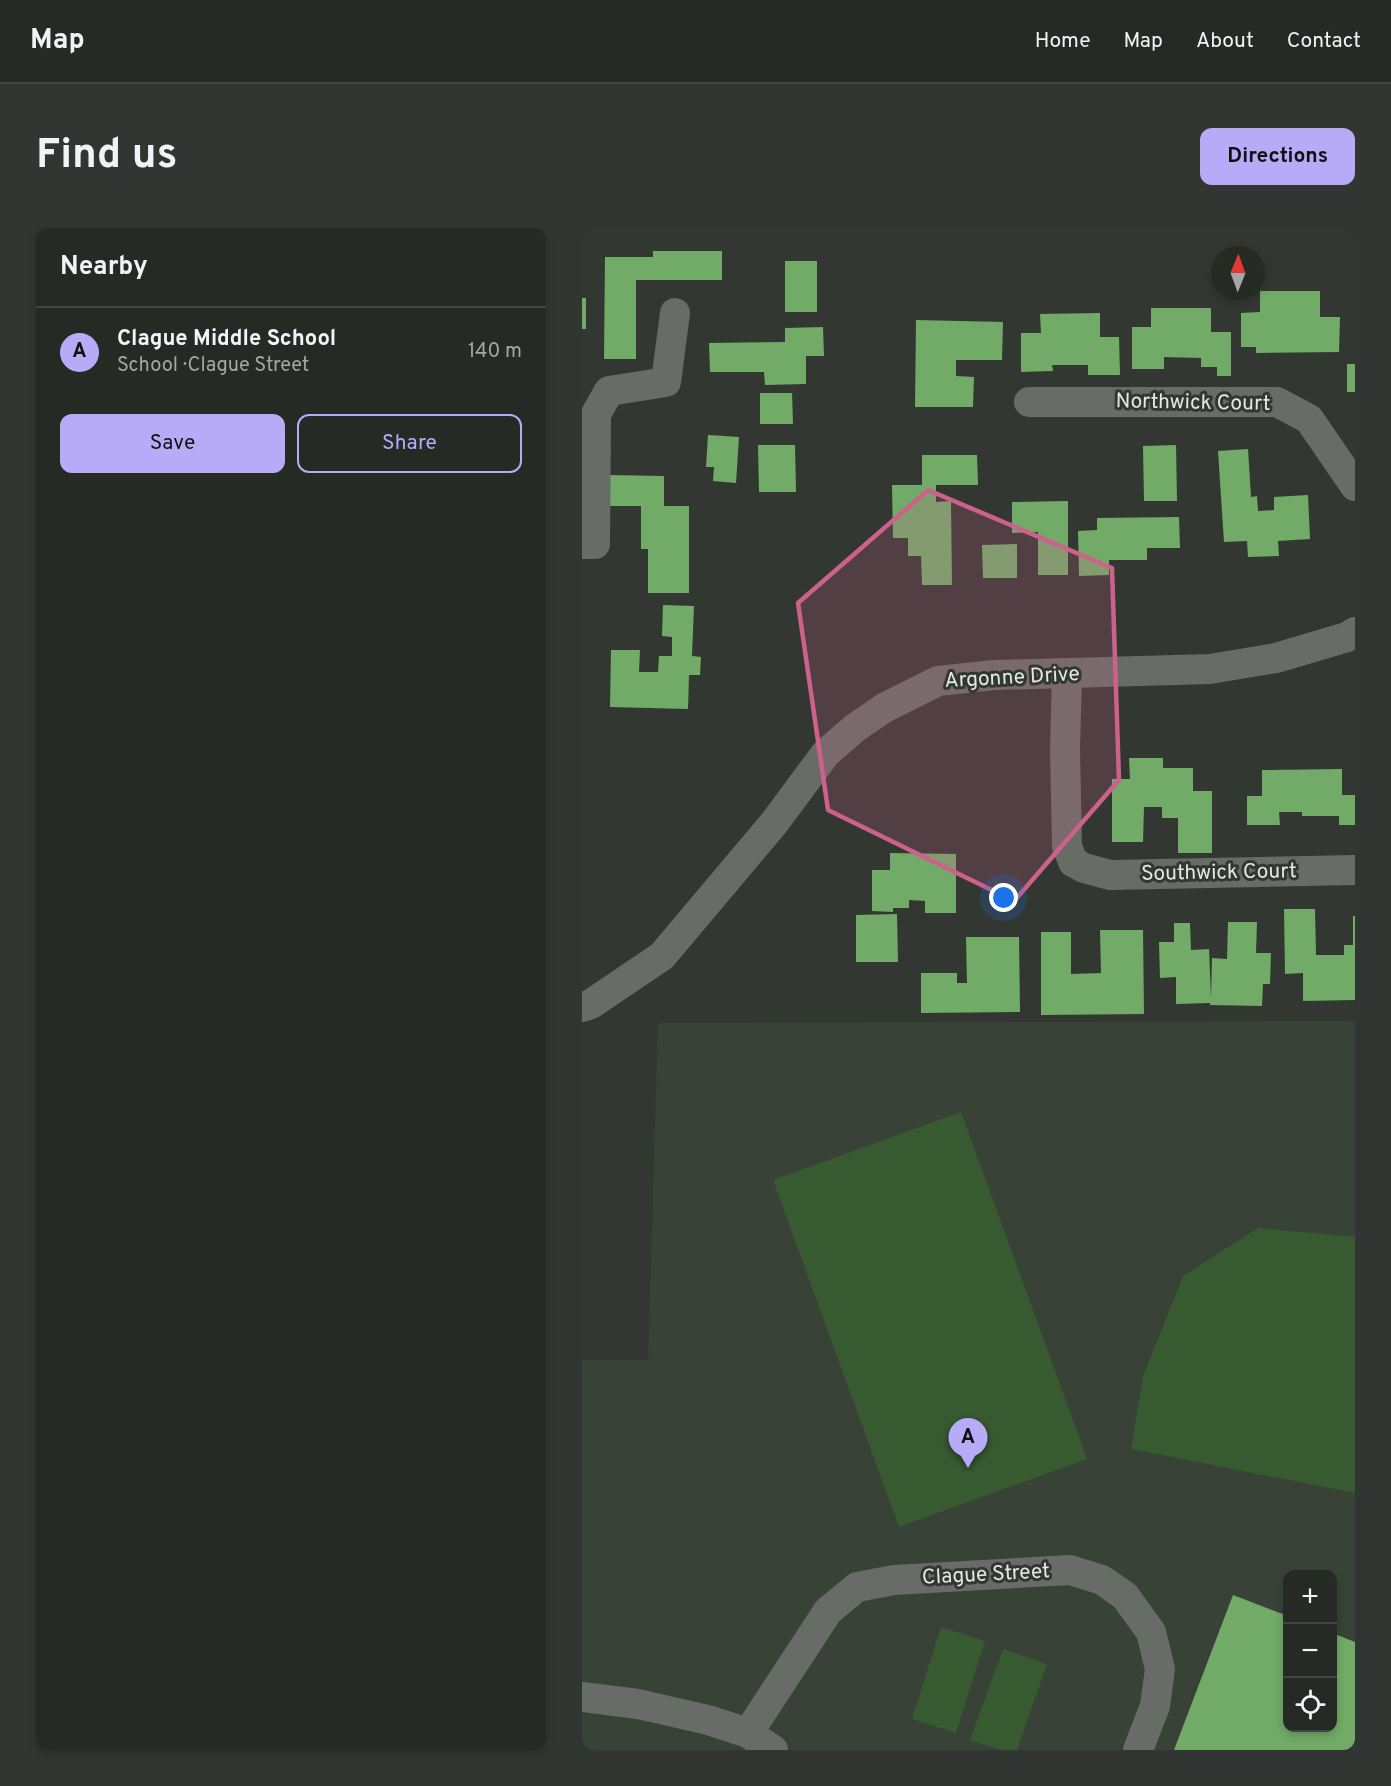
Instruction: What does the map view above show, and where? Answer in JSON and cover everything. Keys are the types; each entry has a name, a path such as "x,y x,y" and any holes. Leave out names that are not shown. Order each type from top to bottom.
{"street":[{"path":"582,544 595,544 596,414 609,391 666,382 675,313"},
{"name":"Northwick Court","path":"1029,402 1277,402 1309,419 1355,486"},
{"name":"Argonne Drive","path":"582,1007 591,1004 662,956 774,823 826,753 874,714 938,681 994,675 1210,669 1276,658 1347,637 1355,632"},
{"name":"Southwick Court","path":"1067,674 1065,749 1067,846 1074,862 1084,868 1110,875 1355,870"},
{"name":"Clague Street","path":"748,1733 828,1611 857,1587 894,1580 1070,1570 1102,1580 1125,1596 1151,1632 1160,1669 1155,1706 1138,1750"},
{"path":"582,1697 638,1704 708,1720 748,1733 773,1750"}],"highlighted area":[{"path":"928,490 1112,568 1119,780 1014,901 828,810 798,603"}],"shaded area":[{"path":"1355,1021 1355,1750 582,1750 582,1360 648,1360 658,1023"}],"green space":[{"path":"961,1112 1087,1459 899,1527 773,1180"},
{"path":"1258,1228 1355,1237 1355,1493 1131,1449 1143,1376 1183,1276"},
{"path":"941,1627 985,1641 956,1733 912,1719"},
{"path":"1003,1649 1047,1664 1017,1750 1000,1750 970,1740"}],"building":[{"path":"653,251 722,251 722,280 636,280 636,359 604,359 605,257 653,257"},
{"path":"785,261 817,261 817,312 785,312"},
{"path":"1265,291 1320,291 1320,317 1340,317 1339,352 1256,353 1256,347 1241,347 1241,313 1260,312 1260,300 1265,300"},
{"path":"582,298 586,298 586,329 582,329"},
{"path":"1151,308 1211,308 1211,332 1231,332 1231,376 1217,376 1217,367 1201,367 1201,358 1164,357 1164,369 1132,369 1132,327 1151,327"},
{"path":"1100,313 1100,337 1119,337 1120,375 1088,375 1088,365 1052,365 1053,371 1021,372 1021,333 1041,333 1040,314"},
{"path":"916,320 1003,322 1002,360 956,360 956,376 974,377 973,407 915,407"},
{"path":"823,327 824,356 806,356 806,384 765,385 764,372 710,372 709,343 785,342 785,328"},
{"path":"1347,364 1355,364 1355,392 1347,392"},
{"path":"760,393 792,393 793,424 760,424"},
{"path":"708,435 739,437 736,483 713,481 714,467 706,467"},
{"path":"758,445 795,445 796,492 759,492"},
{"path":"1176,445 1177,501 1144,501 1143,446"},
{"path":"1248,449 1251,497 1257,496 1258,511 1274,510 1274,497 1308,495 1310,539 1278,541 1279,556 1248,557 1247,541 1224,542 1218,451"},
{"path":"922,455 977,455 978,485 936,485 936,502 951,501 952,585 922,585 921,556 908,556 908,538 893,538 892,485 922,485"},
{"path":"610,475 664,476 664,506 689,506 689,593 648,593 648,549 641,549 641,506 610,506"},
{"path":"1068,501 1068,575 1038,575 1038,532 1012,533 1012,502"},
{"path":"1179,517 1180,548 1147,548 1147,560 1109,560 1109,575 1079,576 1078,531 1097,530 1097,518"},
{"path":"1017,544 1017,578 983,578 982,545"},
{"path":"663,605 694,606 692,656 701,657 700,675 689,675 688,709 610,707 611,650 640,650 639,672 658,672 659,656 672,656 672,637 662,636"},
{"path":"1129,758 1163,758 1163,768 1193,768 1193,791 1212,791 1212,853 1178,853 1178,818 1162,818 1162,807 1144,807 1143,842 1112,842 1112,779 1130,779"},
{"path":"1342,769 1342,795 1355,795 1355,825 1339,825 1339,816 1302,816 1302,812 1279,812 1280,825 1247,825 1247,796 1262,796 1262,770"},
{"path":"890,853 956,854 956,913 925,913 925,901 909,900 909,908 893,908 893,912 872,911 872,870 890,870"},
{"path":"1284,909 1315,909 1316,955 1344,955 1344,945 1353,945 1353,916 1355,916 1355,1000 1303,1001 1303,973 1285,974"},
{"path":"897,914 898,962 856,962 856,915"},
{"path":"1228,922 1257,922 1256,953 1271,953 1270,984 1263,984 1262,1006 1176,1004 1176,977 1160,978 1159,942 1174,942 1174,923 1190,923 1191,950 1209,949 1211,998 1212,958 1227,959"},
{"path":"1100,930 1143,930 1144,1014 1041,1015 1041,932 1071,932 1071,974 1101,973"},
{"path":"966,937 1019,937 1020,1012 921,1013 921,973 957,973 957,983 967,983"},
{"path":"1233,1595 1283,1614 1283,1732 1337,1732 1337,1635 1355,1642 1355,1750 1174,1750"}],"place":[{"name":"Clague Middle School","path":"968,1468"}]}
